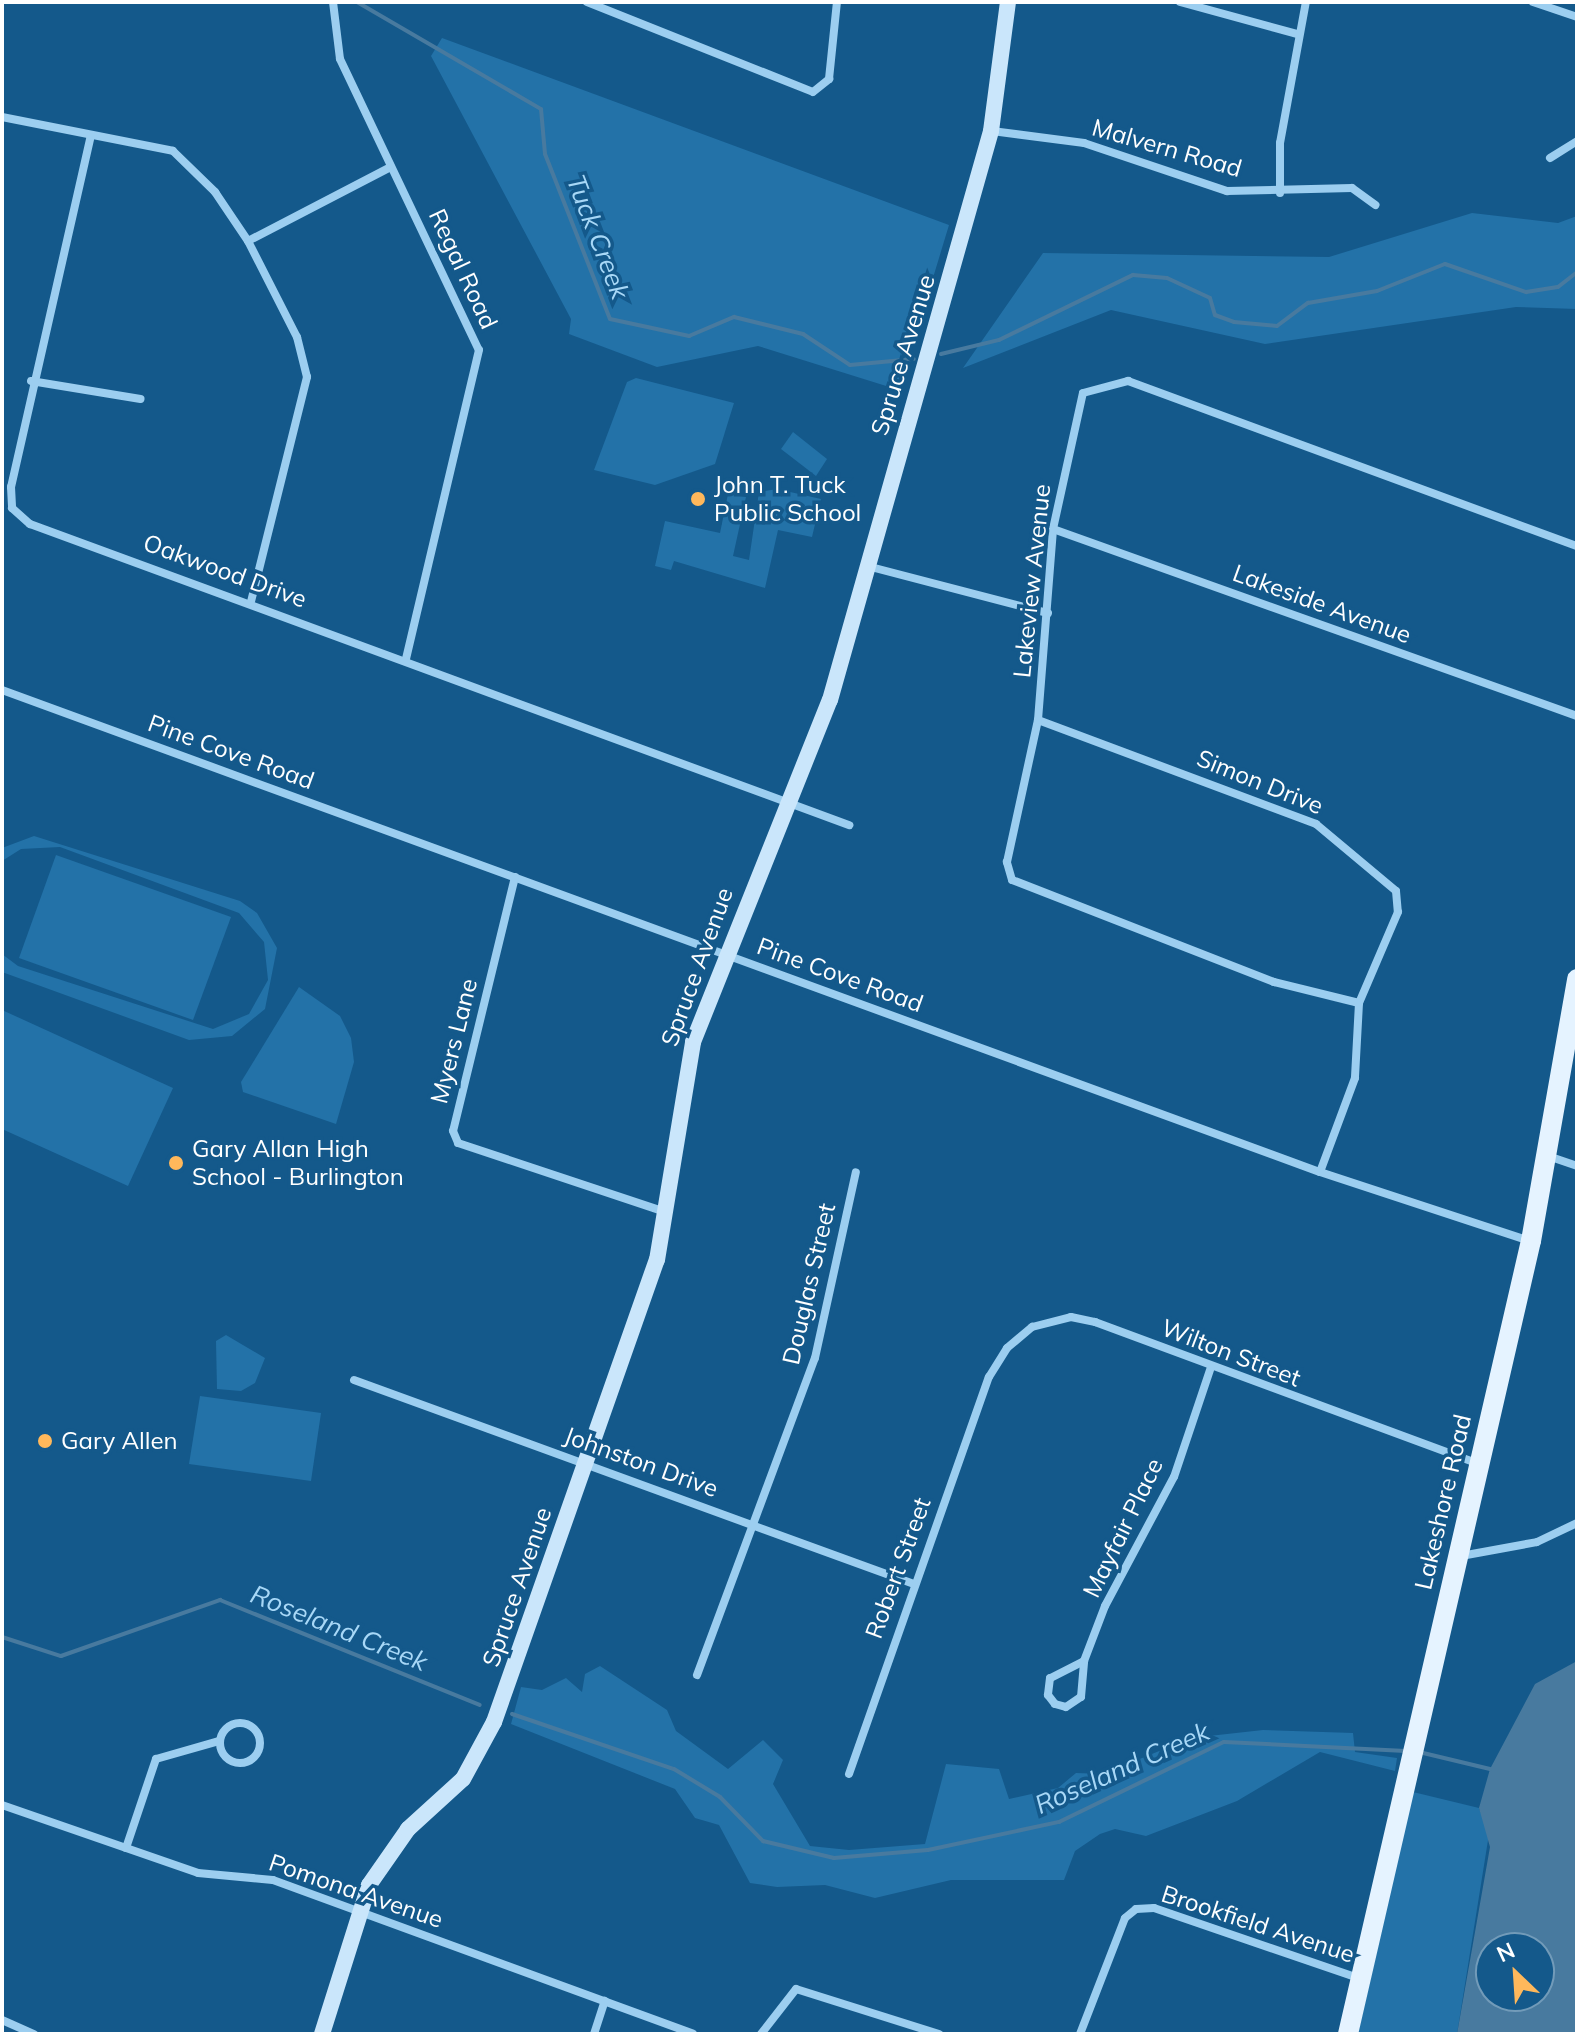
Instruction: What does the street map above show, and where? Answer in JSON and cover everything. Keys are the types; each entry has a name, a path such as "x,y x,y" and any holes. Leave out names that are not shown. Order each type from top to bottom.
{"main road":[{"name":"Lakeshore Road","path":"1348,2034 1531,1241 1576,993"}],"street":[{"name":"Regal Road","path":"333,2 340,59 479,350 406,658"},
{"path":"587,2 813,92 829,79 837,2"},
{"name":"Spruce Avenue","path":"322,2034 359,1911 388,1855 463,1779 494,1722 657,1260 683,1081 724,954 786,798 830,700 864,565 928,361 991,131 1008,2"},
{"path":"1180,2 1297,34"},
{"path":"1280,193 1297,34 1306,2"},
{"path":"1533,2 1577,17"},
{"path":"2,117 173,151 215,192 248,241 297,337 307,377 251,601"},
{"name":"Malvern Road","path":"991,131 1084,143 1227,191 1280,193 1352,188 1375,205"},
{"name":"Oakwood Drive","path":"91,135 31,381 12,508 30,524 251,601 786,798 849,825"},
{"path":"1550,158 1577,141"},
{"path":"248,241 391,167"},
{"path":"31,381 141,399"},
{"name":"Lakeview Avenue","path":"1359,1003 1274,982 1012,880 1007,862 1038,720 1053,529 1083,393 1128,381 1577,546"},
{"name":"Lakeside Avenue","path":"1053,529 1577,716"},
{"path":"864,565 1048,613"},
{"name":"Pine Cove Road","path":"2,690 1320,1172 1531,1241"},
{"name":"Simon Drive","path":"1038,720 1316,824 1380,872 1396,891 1398,912 1359,1003 1355,1078 1320,1172"},
{"name":"Myers Lane","path":"515,877 453,1131 458,1143 662,1211"},
{"path":"1547,1156 1577,1166"},
{"name":"Douglas Street","path":"697,1675 749,1523 815,1358 856,1172"},
{"name":"Wilton Street","path":"989,1377 1007,1348 1032,1327 1071,1317 1478,1464"},
{"name":"Mayfair Place","path":"1084,1661 1050,1678 1055,1704 1066,1707 1081,1697 1084,1661 1122,1569 1174,1477 1211,1367"},
{"name":"Robert Street","path":"849,1774 989,1377"},
{"name":"Johnston Drive","path":"354,1380 914,1584"},
{"path":"1456,1557 1537,1542 1577,1523"},
{"path":"126,1848 156,1759 219,1741 238,1722 260,1738 249,1762 223,1755 219,1741"},
{"name":"Pomona Avenue","path":"2,1805 198,1873 273,1880 693,2034"},
{"name":"Brookfield Avenue","path":"1080,2034 1125,1918 1136,1909 1154,1908 1361,1979"},
{"path":"761,2034 782,1999 804,1989 939,2034"},
{"path":"594,2034 605,2001"},
{"path":"2,2020 34,2034"}],"shaded area":[{"path":"442,38 949,225 899,390 758,346 657,367 569,334 571,319 431,56"},
{"path":"1472,213 1558,223 1577,216 1577,309 1516,307 1265,344 1111,310 963,368 1043,253 1329,257"},
{"path":"636,378 734,403 715,464 655,485 594,470 627,382"},
{"path":"793,432 827,459 816,476 781,449"},
{"path":"777,489 821,499 812,537 778,530 765,588 674,561 671,570 655,566 665,521 720,533 728,494 746,497 733,556 749,560 759,492"},
{"path":"34,836 240,901 257,913 277,948 265,1009 232,1036 189,1040 2,972 2,954 18,966 213,1029 249,1014 268,980 264,942 239,913 60,847 21,849 2,861 2,848"},
{"path":"56,855 231,917 193,1020 19,958"},
{"path":"299,987 340,1016 351,1038 354,1062 336,1124 243,1092 241,1082"},
{"path":"2,1010 173,1088 128,1186 2,1129"},
{"path":"226,1335 265,1358 255,1383 241,1391 217,1389 216,1341"},
{"path":"200,1396 321,1413 311,1481 189,1464"},
{"path":"1577,1661 1577,2034 1457,2034 1475,1932 1490,1847 1479,1808 1490,1769 1535,1684"},
{"path":"600,1666 667,1710 676,1731 728,1769 763,1740 783,1760 773,1784 810,1846 849,1850 925,1844 946,1764 999,1769 1009,1799 1058,1788 1076,1773 1103,1774 1191,1738 1263,1730 1353,1733 1355,1752 1397,1758 1395,1771 1320,1752 1237,1801 1146,1836 1115,1829 1100,1834 1075,1851 1064,1880 951,1880 875,1898 825,1885 777,1887 750,1883 719,1825 695,1818 675,1789 511,1724 521,1687 542,1690 566,1678 582,1692 585,1674"},
{"path":"1413,1792 1479,1808 1489,1834 1457,2034 1358,2034"}],"waterway":[{"name":"Tuck Creek","path":"357,2 541,109 545,154 610,319 689,336 734,317 803,334 850,365 914,359"},
{"name":"Tuck Creek","path":"941,354 999,340 1133,275 1167,278 1210,298 1215,315 1234,322 1277,326 1308,303 1377,291 1445,264 1526,292 1558,287 1577,272"},
{"name":"Roseland Creek","path":"2,1637 61,1656 220,1600 480,1705"},
{"name":"Roseland Creek","path":"512,1714 674,1769 720,1797 763,1841 834,1858 928,1850 1059,1822 1224,1742 1406,1751"},
{"path":"1419,1752 1490,1769"}],"place":[{"name":"John T. Tuck Public School","path":"698,499"},
{"name":"Gary Allan High School - Burlington","path":"176,1163"},
{"name":"Gary Allen","path":"45,1441"}]}
